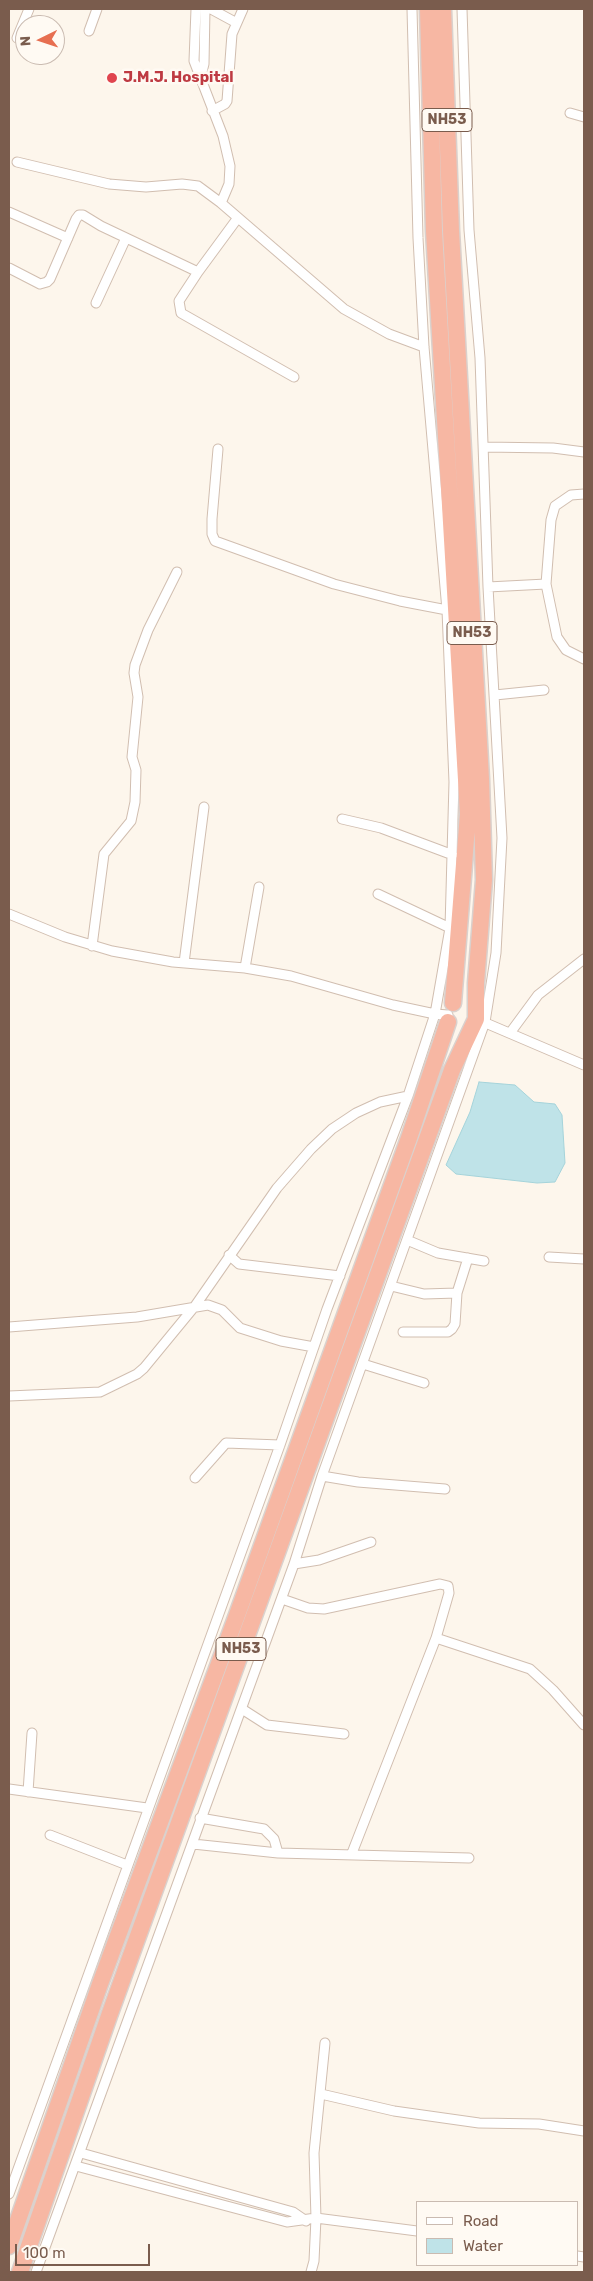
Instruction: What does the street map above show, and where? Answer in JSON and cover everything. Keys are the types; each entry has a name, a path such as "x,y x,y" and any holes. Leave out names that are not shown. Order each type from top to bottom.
{"highway":[{"name":"NH53","path":"9,2246 100,1984 237,1615 409,1138 446,1013 468,814 434,231 428,9"},
{"name":"NH53","path":"20,2272 109,2016 452,1070 477,1019 484,880 482,778 470,594 462,395 451,231 443,9"},
{"path":"463,1000 477,1019 457,1029 446,1013 463,1000"}],"street":[{"path":"89,31 97,9"},
{"path":"196,9 193,53 212,111 223,136 230,166 228,184 221,203"},
{"path":"201,76 204,64 205,9"},
{"path":"211,9 235,22"},
{"path":"212,111 225,104 228,96 232,34 235,22 243,9"},
{"path":"9,2194 340,1276 408,1096 446,1013 453,855 454,782 447,610 424,347 419,258 412,9"},
{"path":"36,2272 81,2153 200,1818 282,1599 322,1476 407,1240 496,953 502,838 488,587 480,358 469,230 462,9"},
{"path":"570,113 584,116"},
{"path":"17,162 109,184 146,186 182,184 198,186 221,203 237,219 344,309 389,334 424,347"},
{"path":"9,212 68,238"},
{"path":"9,268 40,284 50,279 76,219 79,215 83,215 126,238 198,272"},
{"path":"237,219 179,301 181,313 294,377"},
{"path":"96,303 126,238"},
{"path":"484,447 553,448 584,452"},
{"path":"218,449 212,519 212,534 215,541 334,584 400,601 447,610"},
{"path":"584,494 571,495 555,506 551,520 546,584 557,637 566,650 584,659"},
{"path":"92,946 104,854 124,832 131,820 135,802 136,770 132,758 138,697 134,673 135,665 148,630 177,572"},
{"path":"488,587 546,584"},
{"path":"495,695 544,690"},
{"path":"184,963 204,807"},
{"path":"342,819 381,828 453,855"},
{"path":"245,968 259,887"},
{"path":"378,894 450,928"},
{"path":"9,914 38,927 92,946 184,963 245,968 290,976 446,1013"},
{"path":"510,1033 538,995 584,959"},
{"path":"477,1019 584,1066"},
{"path":"9,1396 88,1394 114,1388 144,1368 195,1306 277,1188 332,1129 356,1113 380,1102 408,1096"},
{"path":"407,1240 438,1253 484,1261"},
{"path":"229,1255 240,1264 340,1276"},
{"path":"549,1257 584,1259"},
{"path":"403,1332 448,1332 455,1324 457,1293 468,1258"},
{"path":"391,1286 424,1294 457,1293"},
{"path":"9,1328 136,1317 208,1305 222,1310 240,1328 281,1341 314,1347"},
{"path":"363,1364 424,1383"},
{"path":"195,1478 226,1443 280,1445"},
{"path":"322,1476 358,1482 445,1489"},
{"path":"294,1564 318,1560 371,1542"},
{"path":"282,1599 308,1608 324,1609 440,1584 448,1586 449,1593 436,1638 352,1853"},
{"path":"436,1638 530,1669 553,1690 584,1725"},
{"path":"242,1709 267,1725 344,1734"},
{"path":"28,1792 32,1733"},
{"path":"9,1790 147,1808"},
{"path":"200,1818 264,1829 274,1839 278,1853"},
{"path":"50,1835 127,1865"},
{"path":"192,1844 278,1853 352,1853 469,1858"},
{"path":"311,2272 314,2261 311,2220 314,2153 325,2043"},
{"path":"321,2094 394,2111 479,2123 539,2124 584,2131"},
{"path":"81,2153 293,2212 311,2220"},
{"path":"76,2166 287,2222 311,2220 416,2231"}],"water":[{"path":"479,1082 515,1085 534,1102 555,1104 562,1115 565,1163 555,1182 537,1183 456,1174 446,1165 470,1112"}],"place":[{"name":"J.M.J. Hospital","path":"112,78"}]}
